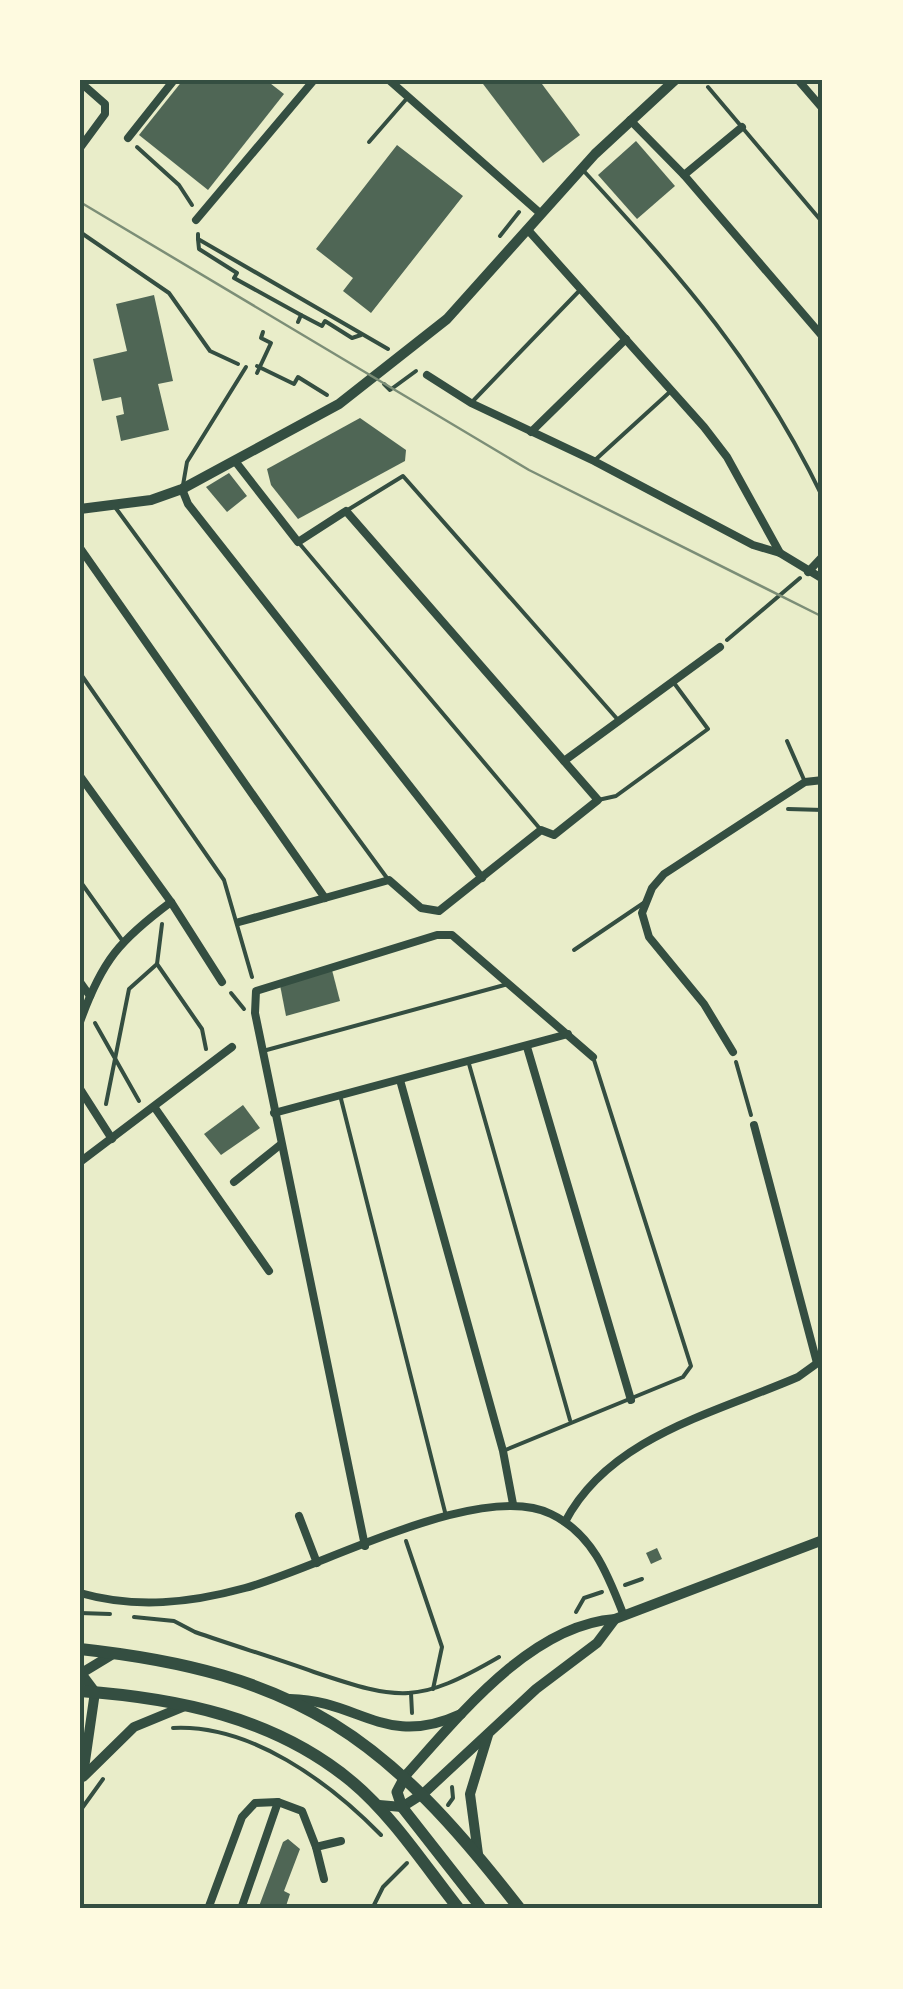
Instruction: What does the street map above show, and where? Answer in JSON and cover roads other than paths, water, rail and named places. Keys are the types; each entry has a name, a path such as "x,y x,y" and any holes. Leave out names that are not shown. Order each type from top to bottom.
{"highway":[{"path":"80,1648 166,1659 290,1698 351,1732 424,1793 520,1909"},
{"path":"80,1691 190,1705 271,1734 350,1780 375,1804 459,1909"}],"main road":[{"path":"406,1775 397,1792 402,1807 482,1909"}],"street":[{"path":"128,138 173,80"},
{"path":"196,220 314,80"},
{"path":"389,80 541,214"},
{"path":"80,510 115,507 182,489 340,404 412,350 476,290 582,169 676,80"},
{"path":"798,80 823,110"},
{"path":"80,82 104,104 106,114 80,148"},
{"path":"630,120 684,176 823,337"},
{"path":"684,176 742,127"},
{"path":"528,230 727,457 780,553"},
{"path":"531,432 626,339"},
{"path":"423,372 471,404 594,461 753,545 780,553 823,579"},
{"path":"235,462 298,542 346,512 598,800 554,835 541,830 447,908 430,912 388,880 239,922"},
{"path":"182,489 188,504 482,878"},
{"path":"80,548 325,898"},
{"path":"808,572 823,556"},
{"path":"564,761 720,646"},
{"path":"80,776 222,982"},
{"path":"734,1052 704,1004 649,937 642,913 645,902 664,874 805,782 823,780"},
{"path":"80,1022 122,940 168,904"},
{"path":"366,1546 280,1145 258,1026 256,991 268,984 437,935 452,935 594,1057"},
{"path":"80,982 88,1000"},
{"path":"274,1113 568,1034"},
{"path":"527,1046 631,1400"},
{"path":"80,1162 232,1047"},
{"path":"400,1080 502,1451 513,1504"},
{"path":"80,1089 112,1138"},
{"path":"151,1111 269,1271"},
{"path":"565,1522 581,1492 622,1454 798,1377 820,1361 754,1125"},
{"path":"234,1182 280,1145"},
{"path":"81,1594 136,1604 169,1603 248,1587 446,1516 513,1504 550,1513 585,1538 600,1560 620,1618"},
{"path":"299,1516 317,1563"},
{"path":"406,1775 523,1660 587,1621 620,1618 823,1540"},
{"path":"375,1804 402,1807 424,1793 536,1690 597,1643 620,1618"},
{"path":"81,1778 95,1692 80,1673 118,1653"},
{"path":"290,1698 320,1699 370,1722 399,1728 441,1722 467,1712"},
{"path":"81,1778 134,1727 190,1705"},
{"path":"478,1856 470,1794 489,1734"},
{"path":"241,1909 278,1802"},
{"path":"208,1909 242,1816 256,1804 278,1802 302,1811 324,1879"},
{"path":"316,1848 341,1840"}],"lane":[{"path":"708,88 823,223"},
{"path":"370,142 409,96"},
{"path":"582,169 683,278 740,350 780,413 823,498"},
{"path":"471,404 580,289"},
{"path":"182,489 188,462 246,367"},
{"path":"594,461 672,390"},
{"path":"346,512 403,476 619,722"},
{"path":"115,507 388,880"},
{"path":"298,542 541,830"},
{"path":"80,673 224,880 252,977"},
{"path":"598,800 616,796 708,728 674,683"},
{"path":"786,741 805,782"},
{"path":"80,881 122,940"},
{"path":"574,950 645,902"},
{"path":"263,1051 508,984"},
{"path":"502,1451 570,1420 631,1400 683,1376 691,1366 594,1057"},
{"path":"468,1062 570,1420"},
{"path":"340,1095 446,1516"}],"tram line":[{"path":"80,202 529,470 823,617"}]}
